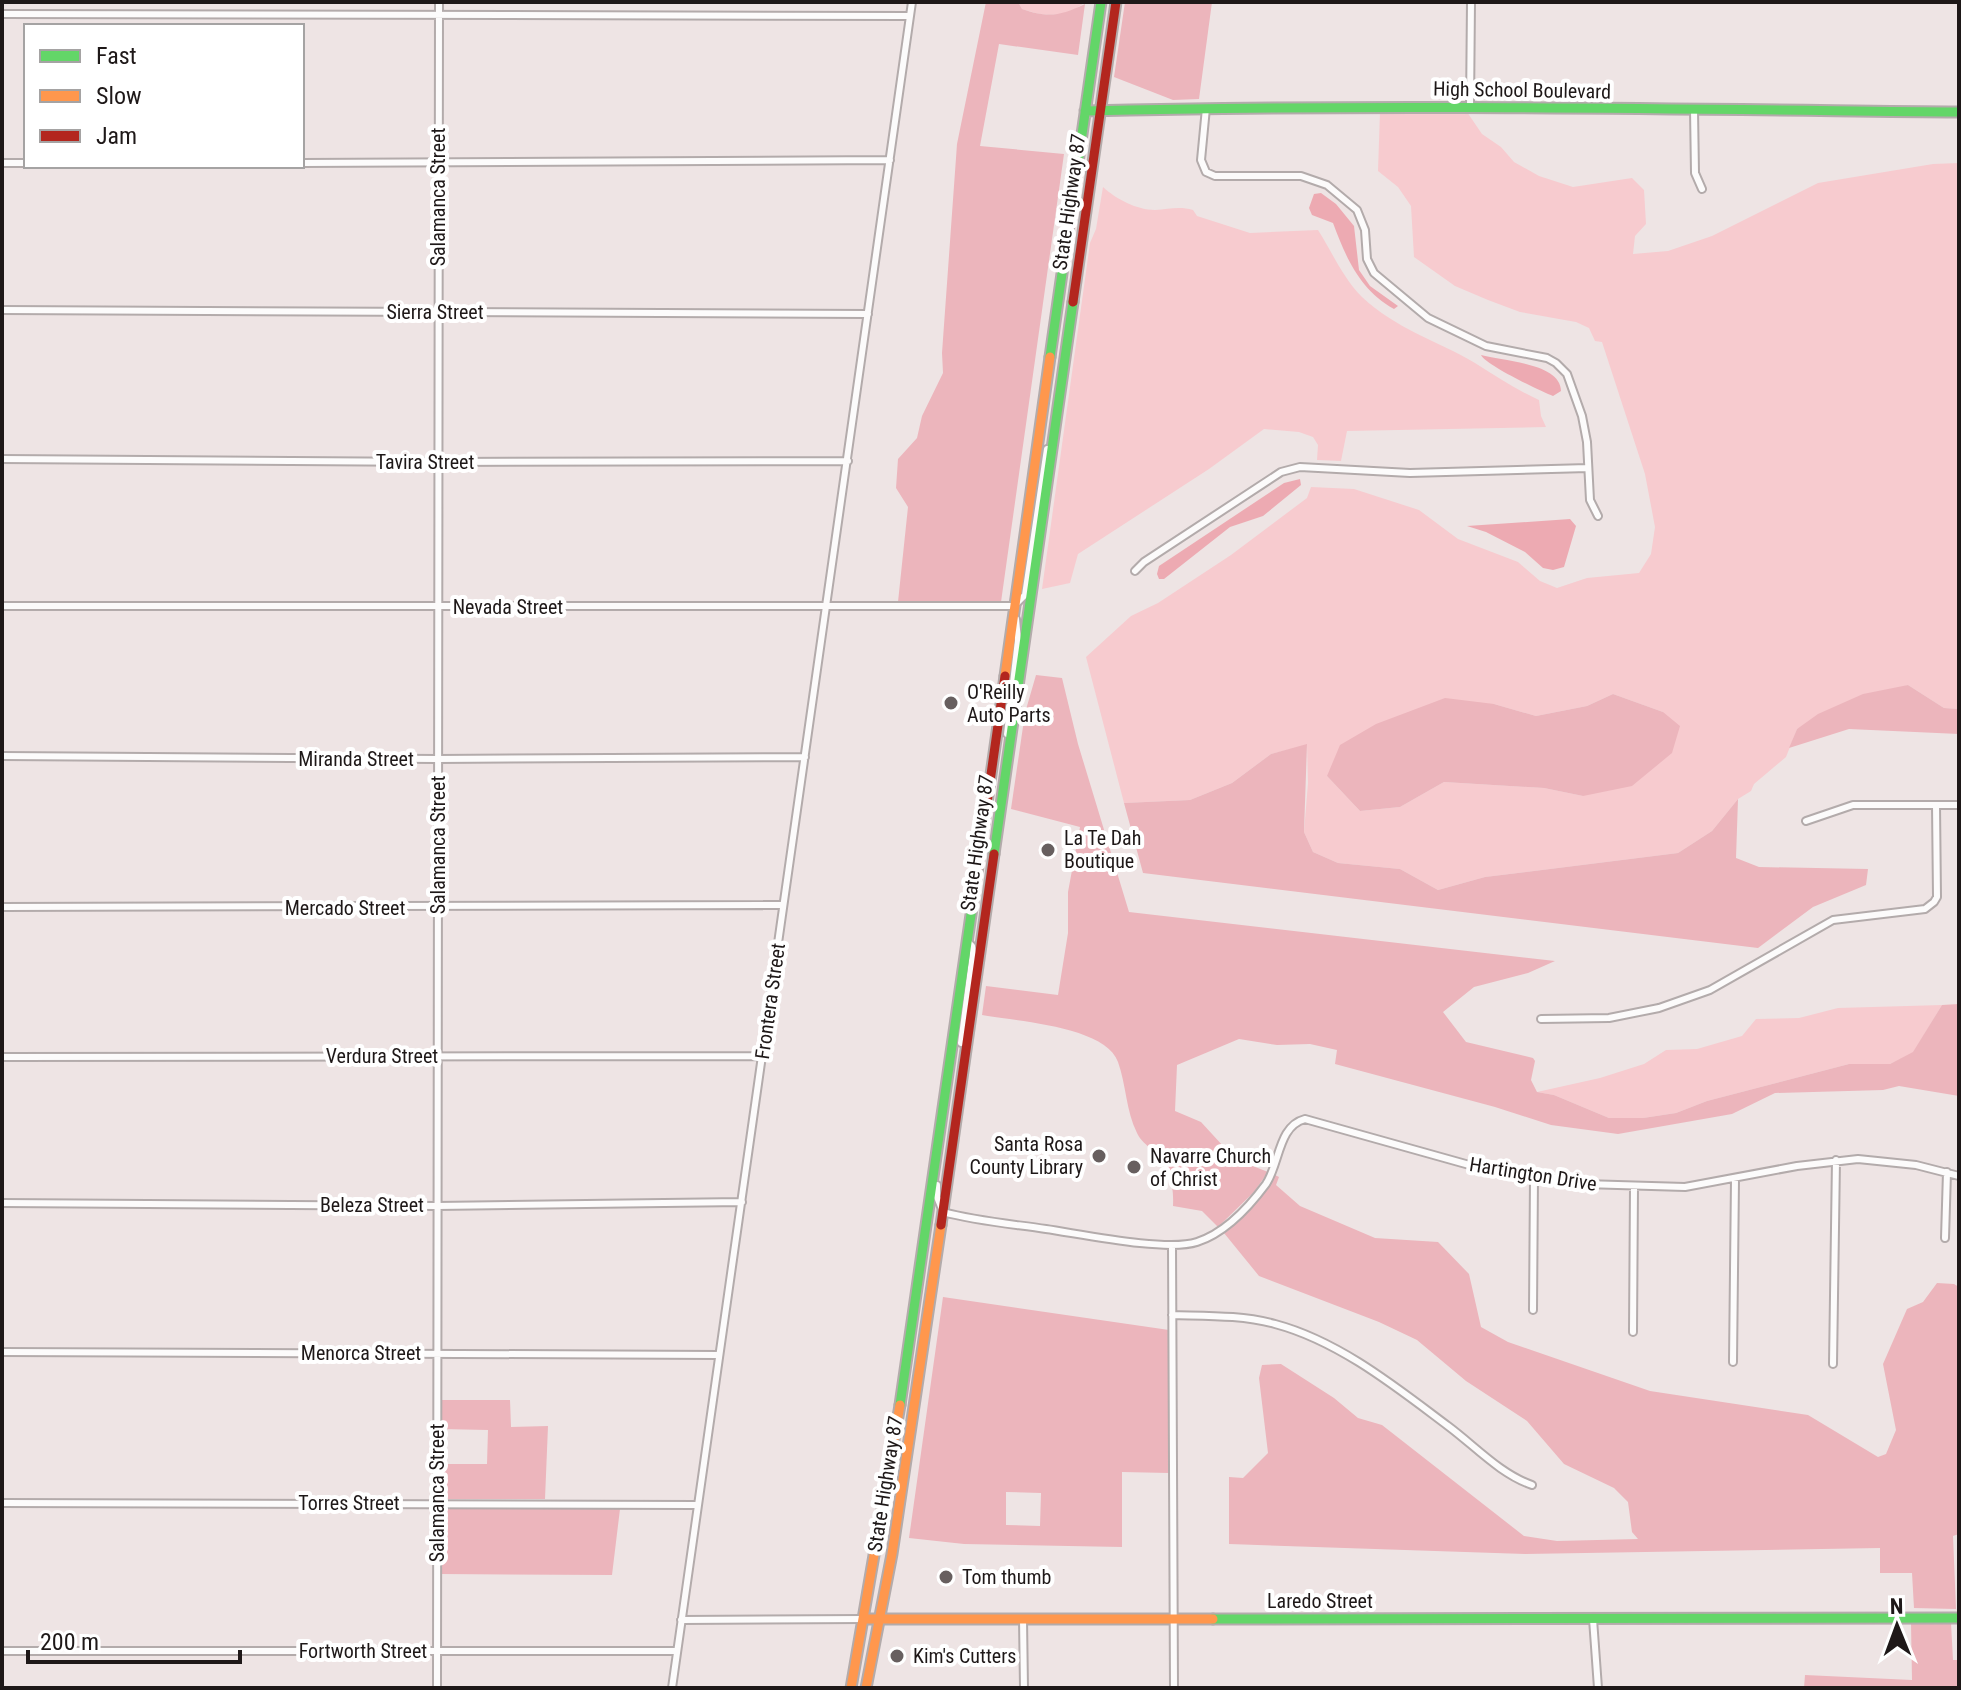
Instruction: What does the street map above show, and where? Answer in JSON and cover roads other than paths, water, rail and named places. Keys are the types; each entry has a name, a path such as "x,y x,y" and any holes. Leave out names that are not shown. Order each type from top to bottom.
{"main road":[{"path":"851,1688 906,1365 1101,2"},
{"name":"State Highway 87","path":"866,1688 915,1410 1116,2"},
{"name":"High School Boulevard","path":"1085,111 1470,107 1959,112"},
{"name":"Laredo Street","path":"865,1619 1959,1618"}],"street":[{"name":"Salamanca Street","path":"437,1688 439,2"},
{"name":"Frontera Street","path":"672,1688 912,2"},
{"path":"1470,107 1471,2"},
{"path":"2,14 910,16"},
{"path":"1206,108 1201,160 1206,172 1215,176 1301,176 1327,185 1357,210 1365,230 1367,259 1374,273 1428,318 1486,346 1547,358 1567,374 1582,416 1587,442 1590,500 1598,516"},
{"path":"1694,110 1695,173 1702,189"},
{"path":"304,163 890,160"},
{"path":"2,163 24,163"},
{"name":"Sierra Street","path":"2,310 868,314"},
{"path":"1007,762 1006,726 1018,640 1015,606 1025,595 1045,456 1056,424"},
{"name":"Tavira Street","path":"2,459 848,461"},
{"path":"1135,571 1281,472 1300,467 1434,473 1588,468"},
{"name":"Nevada Street","path":"2,606 1015,606"},
{"name":"Miranda Street","path":"2,756 437,759 805,757"},
{"path":"1541,1019 1609,1018 1659,1008 1710,990 1833,920 1925,909 1937,897 1936,805"},
{"path":"1806,821 1844,806 1959,805"},
{"name":"Mercado Street","path":"2,907 783,905"},
{"path":"961,1083 960,1054 973,953 972,946 966,940"},
{"name":"Verdura Street","path":"2,1057 762,1056"},
{"path":"906,1365 920,1309 929,1239 943,1212 936,1188 947,1109 947,1076"},
{"name":"Hartington Drive","path":"1172,1245 1186,1245 1206,1239 1232,1221 1266,1184 1276,1166 1288,1129 1295,1122 1305,1119 1480,1168 1584,1184 1685,1187 1836,1160 1887,1160 1959,1176"},
{"path":"1833,1364 1836,1160"},
{"path":"1945,1238 1947,1172"},
{"path":"1533,1310 1534,1177"},
{"path":"1733,1362 1735,1179"},
{"path":"1633,1332 1634,1187"},
{"name":"Beleza Street","path":"2,1203 437,1206 742,1202"},
{"path":"943,1212 1172,1245 1174,1688"},
{"path":"1172,1315 1252,1319 1314,1338 1347,1356 1434,1416 1516,1479 1532,1485"},
{"name":"Menorca Street","path":"2,1352 719,1355"},
{"name":"Torres Street","path":"2,1503 696,1505"},
{"name":"Laredo Street","path":"681,1620 865,1619"},
{"path":"1023,1619 1024,1688"},
{"path":"1593,1619 1598,1688"},
{"name":"Fortworth Street","path":"2,1651 676,1651"}],"place":[{"name":"O'Reilly Auto Parts","path":"951,703"},
{"name":"La Te Dah Boutique","path":"1048,850"},
{"name":"Santa Rosa County Library","path":"1099,1156"},
{"name":"Navarre Church of Christ","path":"1134,1167"},
{"name":"Tom thumb","path":"946,1577"},
{"name":"Kim's Cutters","path":"897,1656"}]}
